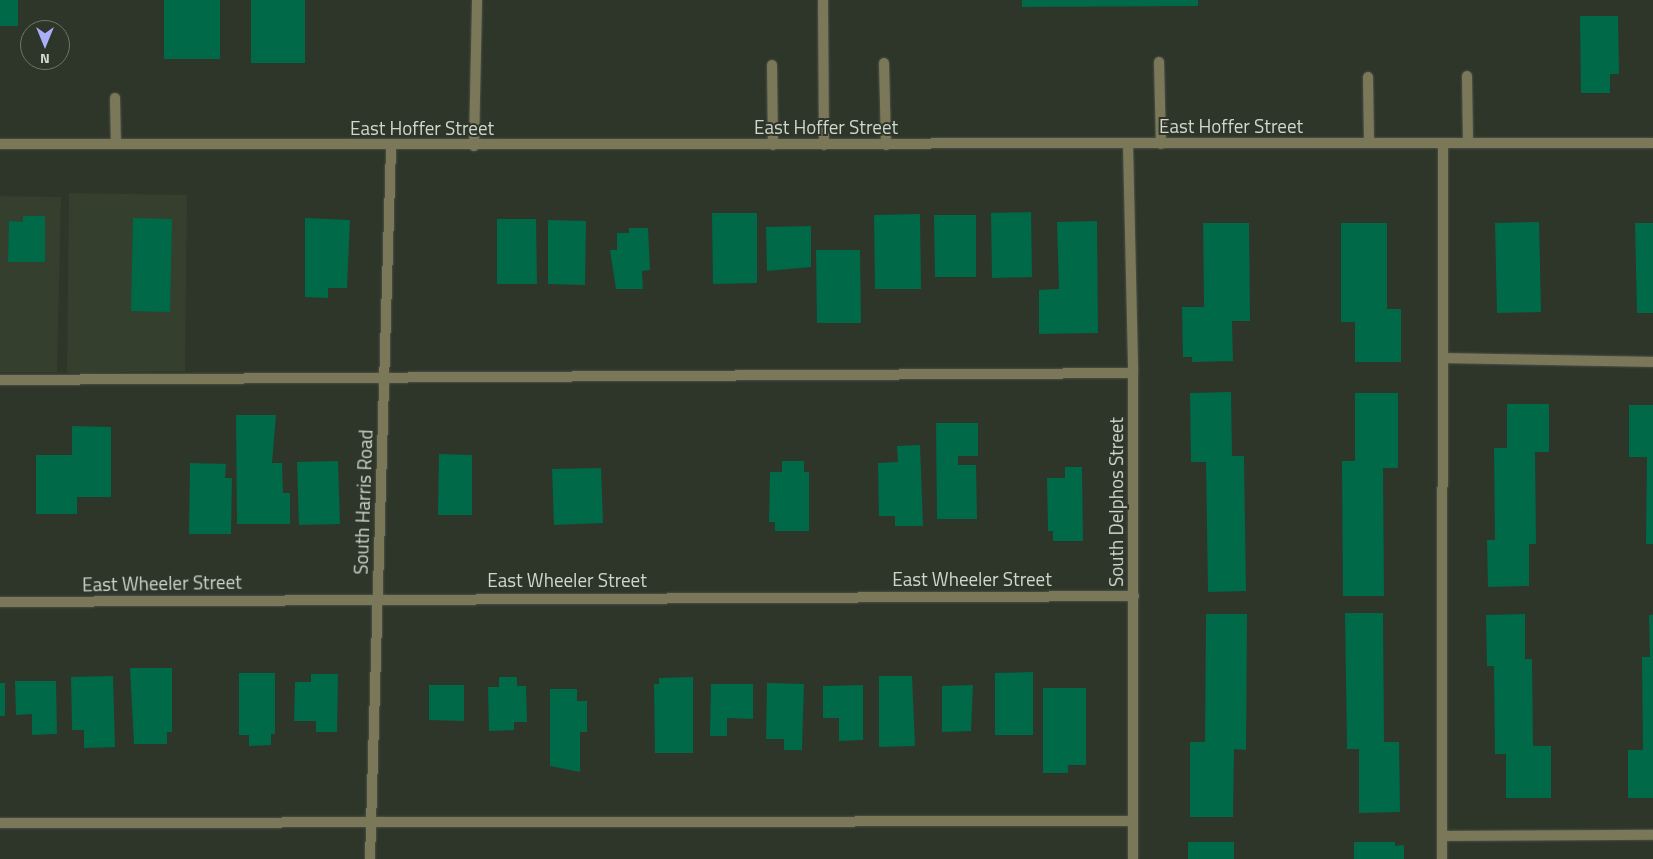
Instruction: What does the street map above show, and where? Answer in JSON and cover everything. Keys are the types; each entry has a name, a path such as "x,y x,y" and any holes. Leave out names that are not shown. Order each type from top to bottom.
{"street":[{"path":"474,146 477,0"},
{"path":"823,0 824,145"},
{"path":"1159,62 1161,144"},
{"path":"884,63 886,145"},
{"path":"772,65 773,145"},
{"path":"1467,76 1468,143"},
{"path":"1368,77 1370,143"},
{"path":"115,98 116,144"},
{"path":"1442,859 1446,358 1443,143"},
{"name":"East Hoffer Street","path":"0,144 474,146 1653,143"},
{"name":"South Delphos Street","path":"1128,144 1133,373 1132,859"},
{"name":"South Harris Road","path":"370,859 376,598 385,378 391,146"},
{"path":"1446,358 1653,362"},
{"path":"0,380 1133,373"},
{"name":"East Wheeler Street","path":"0,602 376,598 1134,596"},
{"path":"0,823 371,820 1133,821"},
{"path":"1442,836 1653,835"}],"shaded area":[{"path":"69,193 187,195 185,371 67,373"},
{"path":"0,196 61,197 57,372 0,372"}],"building":[{"path":"0,0 18,0 18,26 0,26"},
{"path":"164,0 220,0 220,59 164,59"},
{"path":"251,0 305,0 305,63 251,63"},
{"path":"1022,0 1198,0 1198,6 1022,7"},
{"path":"1580,16 1618,16 1619,74 1610,74 1610,93 1581,93"},
{"path":"1031,212 1032,277 992,278 991,213"},
{"path":"712,213 757,213 757,283 713,284"},
{"path":"920,214 921,289 875,289 874,215"},
{"path":"934,215 976,215 976,277 935,277"},
{"path":"23,216 45,216 45,262 8,262 9,221 23,222"},
{"path":"133,218 172,219 170,312 131,311"},
{"path":"305,218 350,220 347,288 328,288 328,298 305,297"},
{"path":"497,219 536,219 537,284 497,284"},
{"path":"548,220 586,221 585,285 548,284"},
{"path":"1097,221 1098,333 1039,334 1039,290 1059,289 1057,222"},
{"path":"1539,222 1541,312 1497,313 1495,223"},
{"path":"1203,223 1249,223 1250,321 1232,321 1233,361 1192,362 1192,357 1183,357 1182,307 1204,307"},
{"path":"1341,223 1387,223 1387,309 1401,309 1401,362 1355,362 1355,322 1341,322"},
{"path":"1635,223 1653,223 1653,313 1637,313"},
{"path":"811,226 811,267 767,271 766,227"},
{"path":"629,228 648,228 650,270 642,271 643,289 616,289 610,250 617,250 617,233 629,233"},
{"path":"816,250 860,250 861,323 817,323"},
{"path":"1231,392 1232,456 1244,456 1246,591 1208,592 1206,462 1191,462 1190,393"},
{"path":"1355,393 1398,393 1398,468 1383,468 1384,596 1343,596 1342,461 1355,461"},
{"path":"1507,404 1549,404 1549,452 1535,452 1536,544 1529,544 1529,586 1488,587 1487,540 1495,540 1494,448 1507,448"},
{"path":"1629,405 1653,405 1653,544 1646,544 1647,457 1629,457"},
{"path":"236,415 276,415 272,463 282,463 283,493 290,493 290,524 237,524"},
{"path":"936,423 978,423 978,456 958,456 958,465 976,465 977,519 937,519"},
{"path":"72,426 111,427 111,497 77,497 77,514 36,514 36,455 72,455"},
{"path":"920,445 923,526 895,526 895,516 879,516 878,463 898,462 897,446"},
{"path":"439,454 472,455 472,515 438,515"},
{"path":"338,461 340,524 299,525 297,462"},
{"path":"782,461 804,461 804,472 809,472 809,531 775,531 775,522 769,522 770,472 782,472"},
{"path":"190,463 226,464 225,478 232,478 231,534 189,534"},
{"path":"1065,467 1082,467 1083,541 1053,541 1053,531 1048,531 1047,478 1065,478"},
{"path":"601,468 603,523 554,525 552,469"},
{"path":"1345,613 1383,613 1384,742 1399,742 1400,812 1359,813 1359,749 1347,749"},
{"path":"1206,614 1247,614 1246,750 1234,749 1233,817 1190,817 1190,742 1205,742"},
{"path":"1525,614 1525,659 1532,659 1533,746 1551,746 1551,798 1506,798 1506,754 1495,754 1494,666 1487,666 1486,615"},
{"path":"1649,615 1653,615 1653,798 1628,798 1628,750 1643,750 1642,657 1650,657"},
{"path":"130,668 172,668 172,732 167,732 167,744 134,744"},
{"path":"1033,672 1033,735 995,735 995,673"},
{"path":"239,673 275,673 275,734 271,734 271,745 249,746 249,735 239,735"},
{"path":"311,674 338,674 337,732 316,732 316,721 294,721 295,682 311,682"},
{"path":"113,676 115,747 84,748 84,730 72,730 71,677"},
{"path":"879,676 912,676 915,746 879,747"},
{"path":"499,677 517,677 517,686 526,686 527,722 514,722 514,730 489,731 488,687 499,687"},
{"path":"693,677 693,753 655,753 654,684 659,684 659,678"},
{"path":"15,681 56,681 57,734 32,735 32,714 16,715"},
{"path":"0,683 5,683 5,716 0,716"},
{"path":"767,683 804,684 802,750 784,750 784,739 766,739"},
{"path":"711,684 753,684 753,719 727,718 727,736 710,736"},
{"path":"429,685 464,685 464,721 429,720"},
{"path":"863,685 863,740 839,741 839,718 823,718 823,686"},
{"path":"973,685 971,731 942,732 942,686"},
{"path":"1043,688 1086,688 1086,765 1068,765 1068,773 1043,773"},
{"path":"550,689 577,689 577,701 587,701 587,732 580,732 580,772 550,766"},
{"path":"1188,842 1234,842 1234,859 1188,859"},
{"path":"1354,842 1395,842 1395,846 1404,845 1404,859 1354,859"}]}
